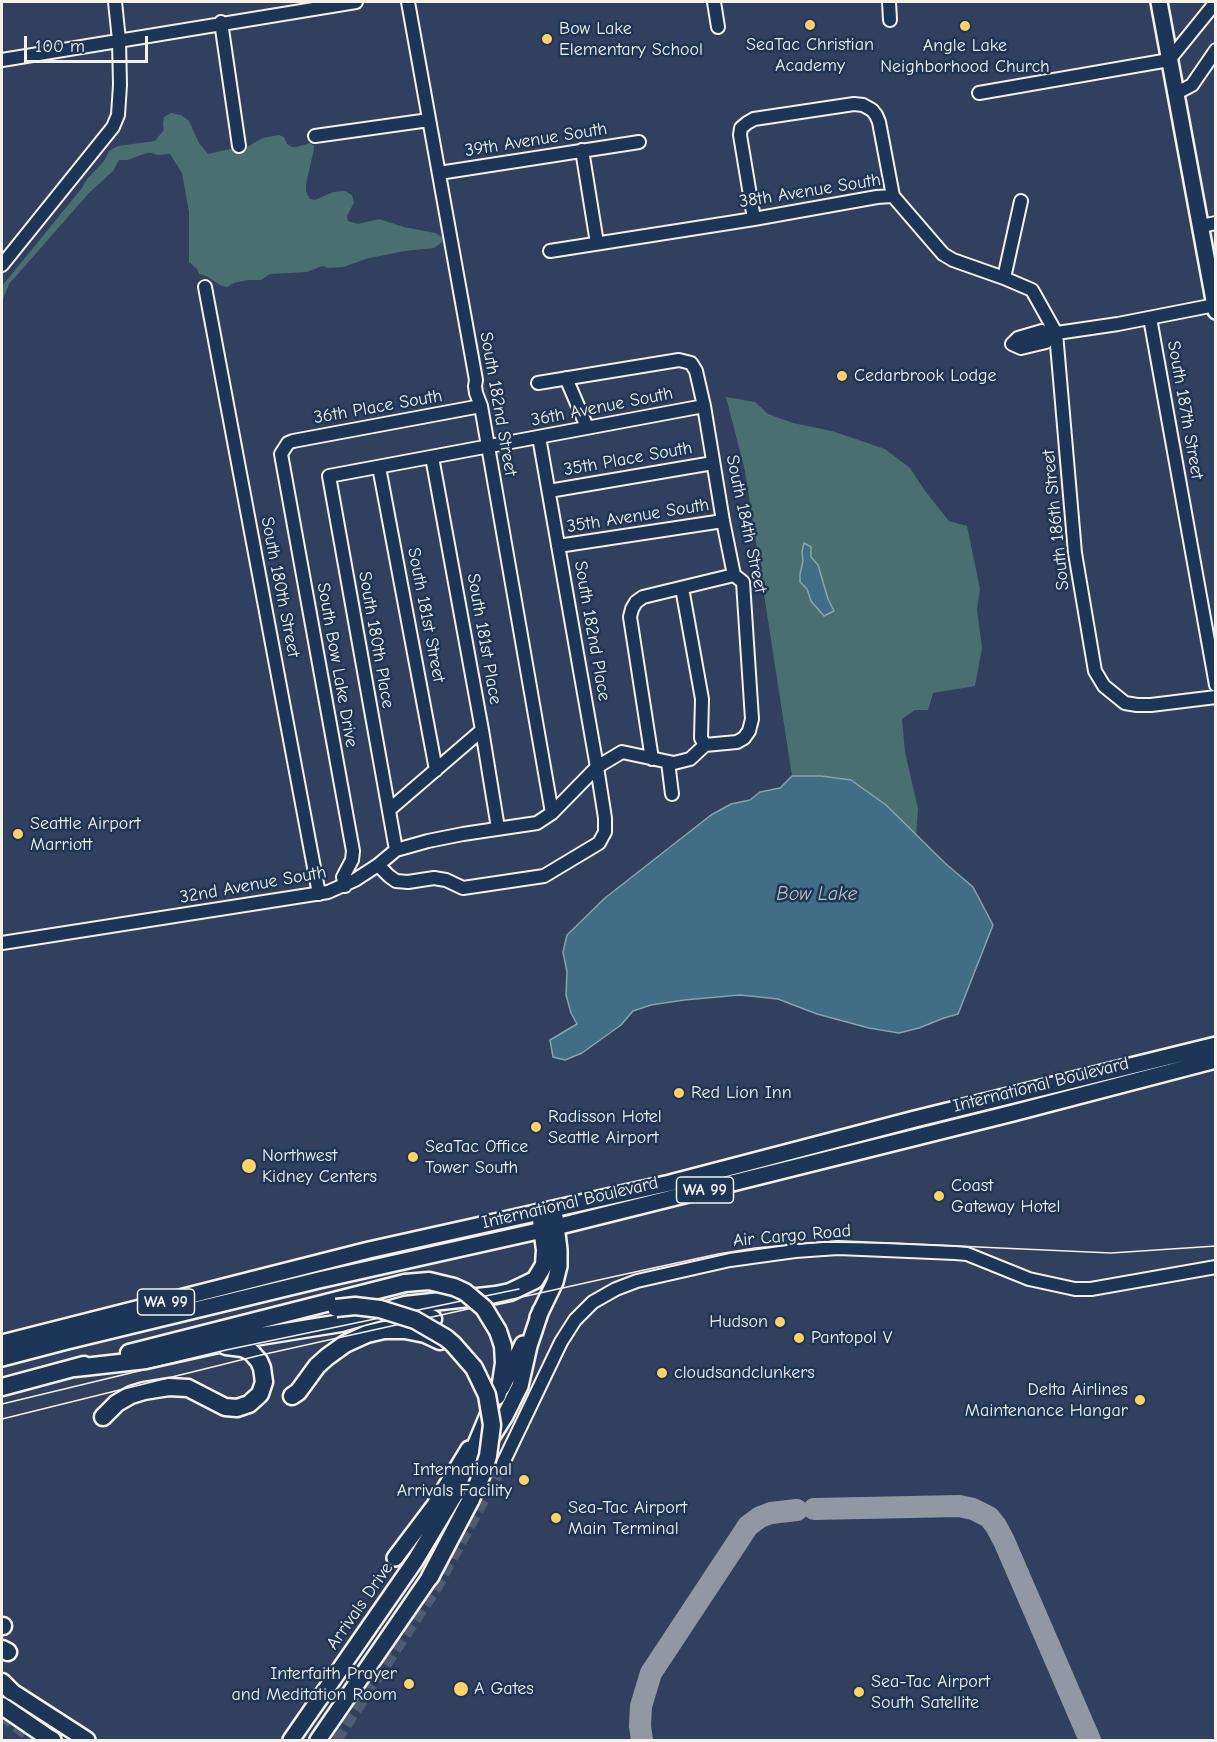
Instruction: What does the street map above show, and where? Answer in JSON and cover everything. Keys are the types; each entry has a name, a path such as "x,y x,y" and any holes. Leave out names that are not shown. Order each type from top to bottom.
{"highway":[{"path":"75,1368 146,1360 208,1346 341,1323 414,1303 510,1292 529,1284 539,1276 544,1265 550,1229 547,1211"},
{"path":"2,1387 298,1309 417,1281 436,1282 454,1287 465,1292 484,1308 498,1331 503,1346 504,1363 497,1396"},
{"path":"248,1323 336,1308 355,1306 380,1309 415,1320 446,1338 474,1368 487,1395 492,1425 488,1456 483,1472 464,1495 430,1577"},
{"path":"397,1307 409,1308 433,1319"},
{"path":"292,1396 298,1392 317,1366 339,1348 368,1334 384,1330 405,1330 426,1334 446,1345 474,1368"},
{"path":"103,1417 117,1403 131,1395 169,1388 188,1388 219,1405 231,1408 244,1407 255,1400 264,1382 262,1368 255,1355 242,1348 208,1346"},
{"path":"2,1706 48,1737"}],"main road":[{"path":"1159,2 1175,94 1208,225 1215,308"},
{"name":"International Boulevard","path":"2,1343 369,1250 670,1183 915,1119 1215,1046"},
{"name":"International Boulevard","path":"2,1358 319,1280 550,1229 1215,1060"},
{"name":"Arrivals Drive","path":"464,1495 480,1433 555,1282 559,1266 559,1250 550,1229"},
{"name":"Arrivals Drive","path":"291,1740 464,1495 514,1400 542,1310"},
{"path":"83,1323 88,1328 122,1328"},
{"path":"67,1341 82,1331 83,1323"},
{"path":"395,1558 435,1505 461,1460 480,1433"},
{"path":"318,1740 430,1577"},
{"path":"6,1686 87,1740"}],"street":[{"path":"2,265 114,127 118,115 120,85 115,2"},
{"path":"2,60 221,22 356,2"},
{"name":"South 182nd Street","path":"408,2 476,380 481,385 483,398 481,406 487,447 552,813"},
{"path":"714,2 718,27"},
{"path":"889,2 890,20"},
{"path":"979,93 1169,60 1215,2"},
{"path":"221,22 239,146"},
{"path":"1175,94 1192,85 1215,50"},
{"path":"754,219 740,142 741,128 754,119 854,104 863,105 872,110 879,122 892,196"},
{"path":"315,136 429,120"},
{"name":"39th Avenue South","path":"439,173 639,142"},
{"path":"582,150 597,243"},
{"name":"38th Avenue South","path":"549,251 892,196 943,254 953,260 1032,290 1053,333"},
{"path":"1004,279 1021,201"},
{"name":"South 180th Street","path":"205,287 319,894"},
{"path":"1053,333 1215,308"},
{"name":"South 187th Street","path":"1150,318 1215,685"},
{"name":"South 186th Street","path":"1053,333 1075,553 1095,671 1104,686 1125,703 1152,705 1215,697"},
{"name":"South 184th Street","path":"566,378 679,360 691,363 696,371 734,575 743,582 752,719 749,731"},
{"path":"538,383 566,378 587,427"},
{"name":"36th Place South","path":"284,448 293,441 481,406"},
{"name":"36th Avenue South","path":"329,476 704,406"},
{"name":"South 182nd Place","path":"378,865 396,881 408,882 434,878 446,880 463,888 509,882 544,876 599,843 605,832 597,767 539,437"},
{"name":"South Bow Lake Drive","path":"284,448 281,453 282,461 353,851 352,860 343,877 345,886"},
{"name":"South 181st Place","path":"432,457 498,828"},
{"name":"35th Place South","path":"549,491 713,463"},
{"name":"South 181st Street","path":"379,467 436,770"},
{"name":"South 180th Place","path":"329,476 396,850"},
{"name":"35th Avenue South","path":"558,546 723,521"},
{"path":"652,759 630,617 636,602 643,597 734,575"},
{"path":"682,588 702,699 701,738 705,746"},
{"path":"389,810 482,730"},
{"name":"32nd Avenue South","path":"2,943 319,894 345,886 378,865 396,850 428,841 537,822 552,813 597,767 622,752 674,763 690,759 705,746 737,742 749,731"},
{"path":"668,762 672,794"},
{"name":"Air Cargo Road","path":"503,1462 575,1320 593,1302 616,1289 637,1281 730,1260 838,1248 967,1254 1029,1279 1076,1289 1091,1289 1215,1267"}],"green space":[{"path":"171,113 181,115 189,121 199,143 208,154 245,148 263,138 279,135 284,137 287,144 292,147 310,143 314,149 306,192 310,199 315,200 333,192 345,191 352,195 354,203 347,216 348,221 358,224 379,219 435,233 442,237 442,242 434,248 369,258 343,267 322,266 307,272 270,274 261,280 247,280 227,287 222,286 199,274 189,262 189,212 182,173 170,154 147,153 127,160 119,160 113,171 89,193 9,284 2,302 2,286 104,161 109,151 118,146 155,141 164,130 164,117"},
{"path":"726,397 755,402 768,414 793,423 832,431 885,449 910,468 949,521 967,526 980,589 977,610 982,648 975,686 933,693 928,710 915,710 902,719 905,752 918,809 916,836 886,805 821,776 792,776 745,471","holes":["802,552 818,565 833,610 824,616 811,601 800,574 803,561"]}],"water":[{"path":"804,543 811,547 811,557 818,565 834,611 824,616 811,601 807,589 800,582"},
{"name":"Bow Lake","path":"792,776 821,776 851,780 886,805 973,887 993,925 958,1014 899,1033 869,1028 817,1014 778,999 740,995 684,1000 651,1005 633,1011 621,1025 582,1053 565,1060 553,1057 550,1040 577,1024 566,995 567,972 563,952 567,935 605,898 711,815 731,804 750,800 760,792 780,788"}],"taxiway":[{"path":"814,1509 959,1506 973,1509 989,1517 1004,1541 1090,1740"},
{"path":"642,1740 641,1706 651,1673 748,1526 760,1517 771,1513 797,1510"}],"tunnel":[{"path":"336,1740 436,1588 503,1463"},
{"path":"2,1715 34,1740"}],"tram line":[{"path":"2,1419 261,1355 718,1254 755,1248 821,1242 1111,1253 1216,1246"},
{"path":"2,1404 226,1350 519,1289"}],"place":[{"name":"SeaTac Christian Academy","path":"810,25"},
{"name":"Angle Lake Neighborhood Church","path":"965,26"},
{"name":"Bow Lake Elementary School","path":"547,39"},
{"name":"Cedarbrook Lodge","path":"842,376"},
{"name":"Seattle Airport Marriott","path":"18,834"},
{"name":"Red Lion Inn","path":"679,1093"},
{"name":"Radisson Hotel Seattle Airport","path":"536,1127"},
{"name":"SeaTac Office Tower South","path":"413,1157"},
{"name":"Northwest Kidney Centers","path":"249,1166"},
{"name":"Coast Gateway Hotel","path":"939,1196"},
{"name":"Hudson","path":"780,1322"},
{"name":"Pantopol V","path":"799,1338"},
{"name":"cloudsandclunkers","path":"662,1373"},
{"name":"Delta Airlines Maintenance Hangar","path":"1140,1400"},
{"name":"International Arrivals Facility","path":"524,1480"},
{"name":"Sea-Tac Airport Main Terminal","path":"556,1518"},
{"name":"Interfaith Prayer and Meditation Room","path":"409,1684"},
{"name":"A Gates","path":"461,1689"},
{"name":"Sea-Tac Airport South Satellite","path":"859,1692"}]}
